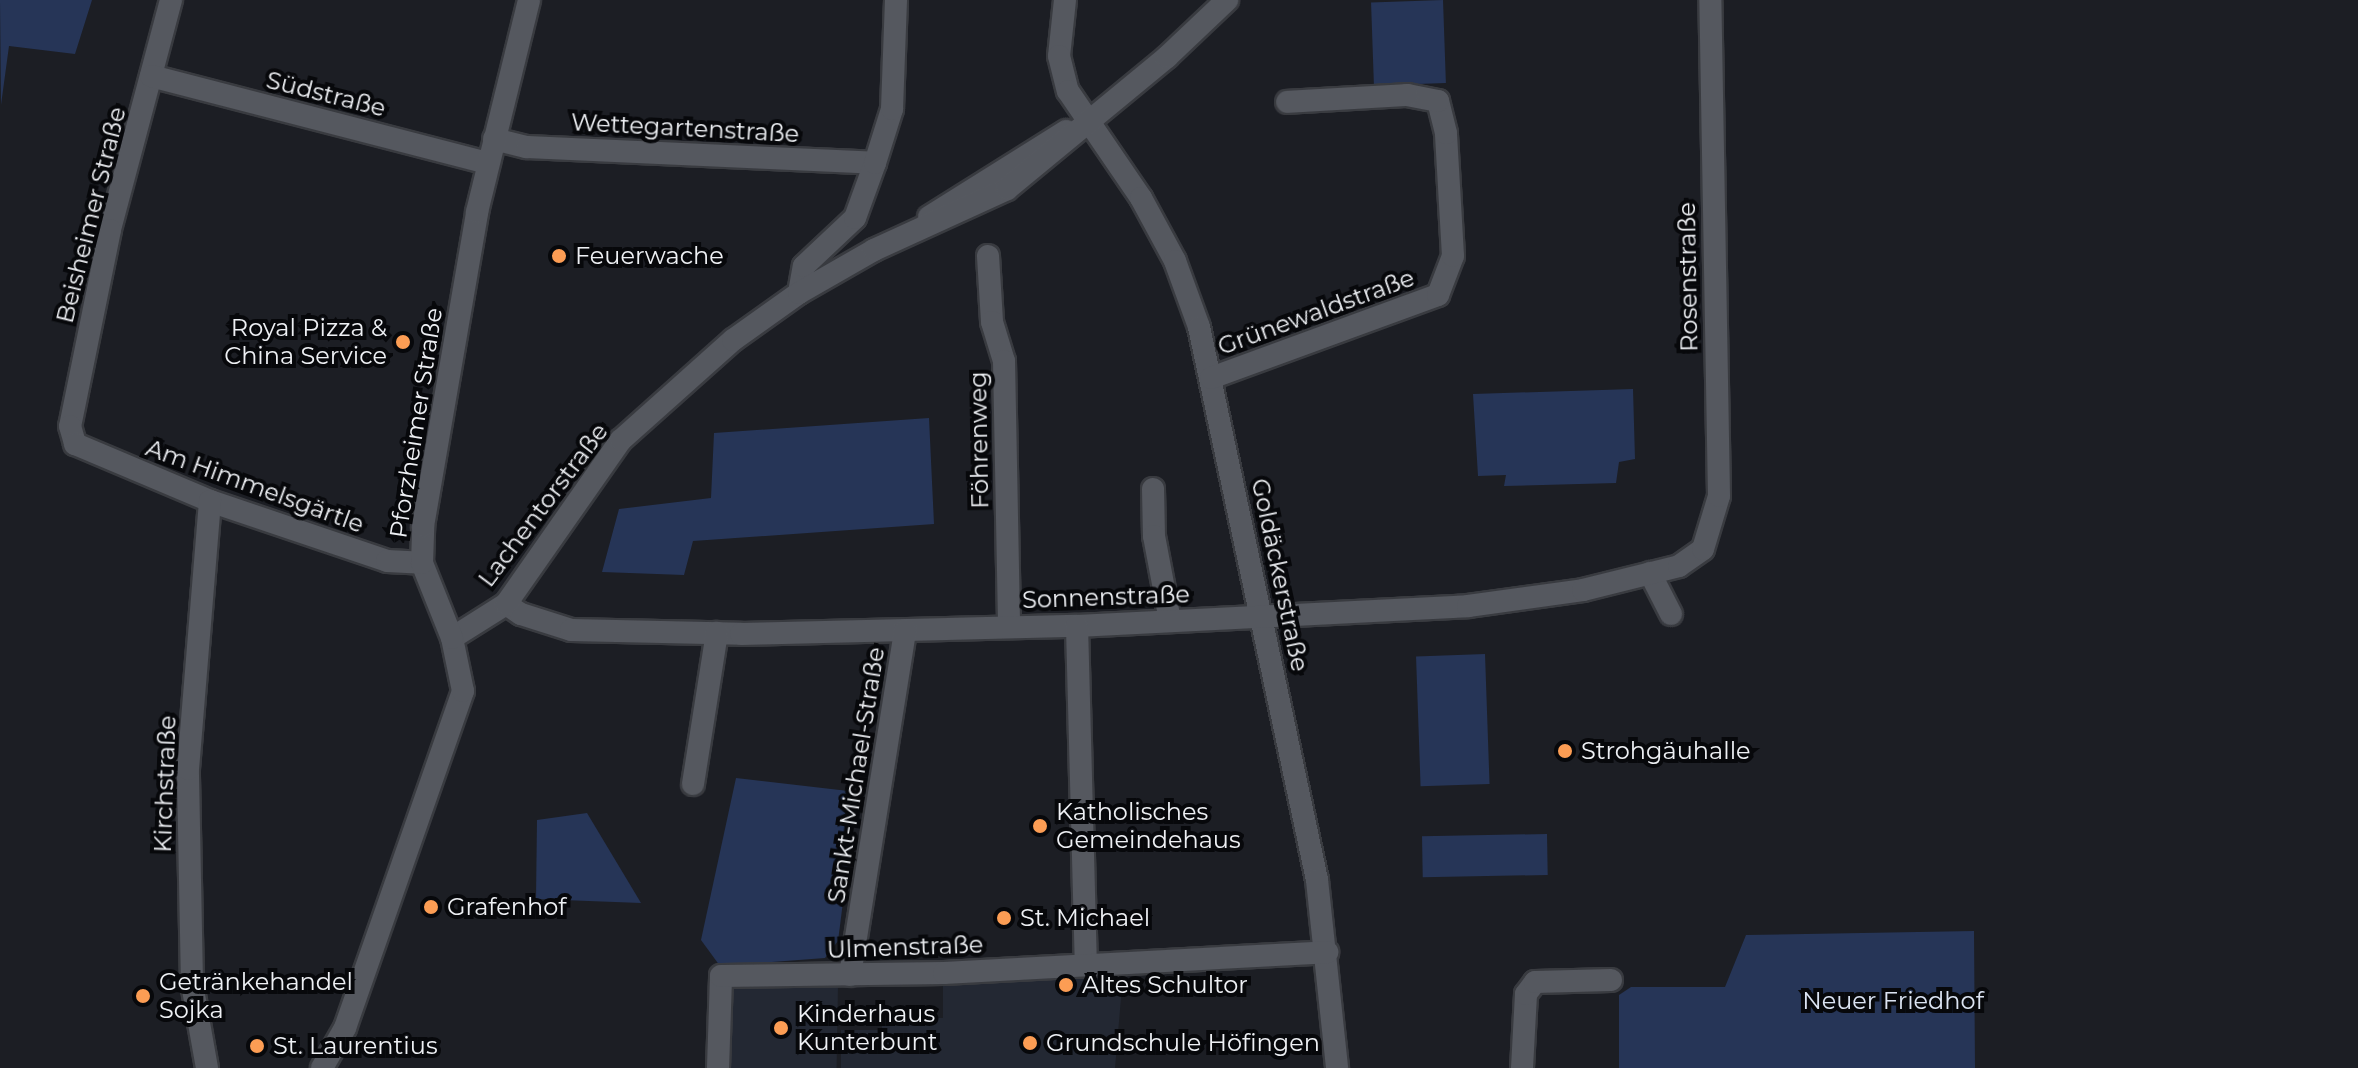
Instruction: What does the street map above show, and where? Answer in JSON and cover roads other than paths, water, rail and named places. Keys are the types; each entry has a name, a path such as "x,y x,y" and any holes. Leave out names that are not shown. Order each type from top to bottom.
{"street":[{"name":"Beisheimer Straße","path":"75,444 70,426 110,230 171,0"},
{"name":"Pforzheimer Straße","path":"322,1068 345,1028 459,709 461,667 422,563 423,526 488,163 529,0"},
{"path":"799,293 804,266 855,218 875,163 892,109 896,0"},
{"name":"Goldäckerstraße","path":"1065,0 1059,56 1068,91 1141,198 1175,261 1211,378 1264,616 1317,880 1337,1068"},
{"name":"Lachentorstraße","path":"452,638 506,604 621,440 733,340 799,293 907,235 1007,189 1227,0"},
{"name":"Rosenstraße","path":"1703,549 1719,496 1710,0"},
{"name":"Südstraße","path":"151,76 488,163"},
{"name":"Grünewaldstraße","path":"1211,378 1337,336 1438,295 1453,256 1446,133 1438,101 1407,95 1287,102"},
{"name":"Wettegartenstraße","path":"494,139 527,147 875,163"},
{"name":"Föhrenweg","path":"988,256 992,322 1004,361 1009,626"},
{"name":"Am Himmelsgärtle","path":"75,444 210,501 387,561 422,563"},
{"path":"1153,489 1154,536 1170,621"},
{"name":"Kirchstraße","path":"207,1068 192,984 188,769 210,501"},
{"name":"Sonnenstraße","path":"506,604 521,614 571,630 717,633 1077,626 1468,606 1583,590 1679,566 1703,549"},
{"path":"1650,573 1671,614"},
{"path":"1077,626 1086,965"},
{"name":"Sankt-Michael-Straße","path":"850,975 905,630"},
{"path":"693,784 717,633"},
{"name":"Ulmenstraße","path":"718,1068 721,976 850,975 1327,952"},
{"path":"1522,1068 1525,1038 1520,991 1547,978 1611,980"}],"place":[{"name":"Feuerwache","path":"559,256"},
{"name":"Royal Pizza & China Service","path":"403,342"},
{"name":"Strohgäuhalle","path":"1565,751"},
{"name":"Katholisches Gemeindehaus","path":"1040,826"},
{"name":"Grafenhof","path":"431,907"},
{"name":"St. Michael","path":"1004,918"},
{"name":"Altes Schultor","path":"1066,985"},
{"name":"Getränkehandel Sojka","path":"143,996"},
{"name":"Kinderhaus Kunterbunt","path":"781,1028"},
{"name":"Grundschule Höfingen","path":"1030,1043"},
{"name":"St. Laurentius","path":"257,1046"}],"park label":[{"name":"Neuer Friedhof","path":"1893,1001"}]}
